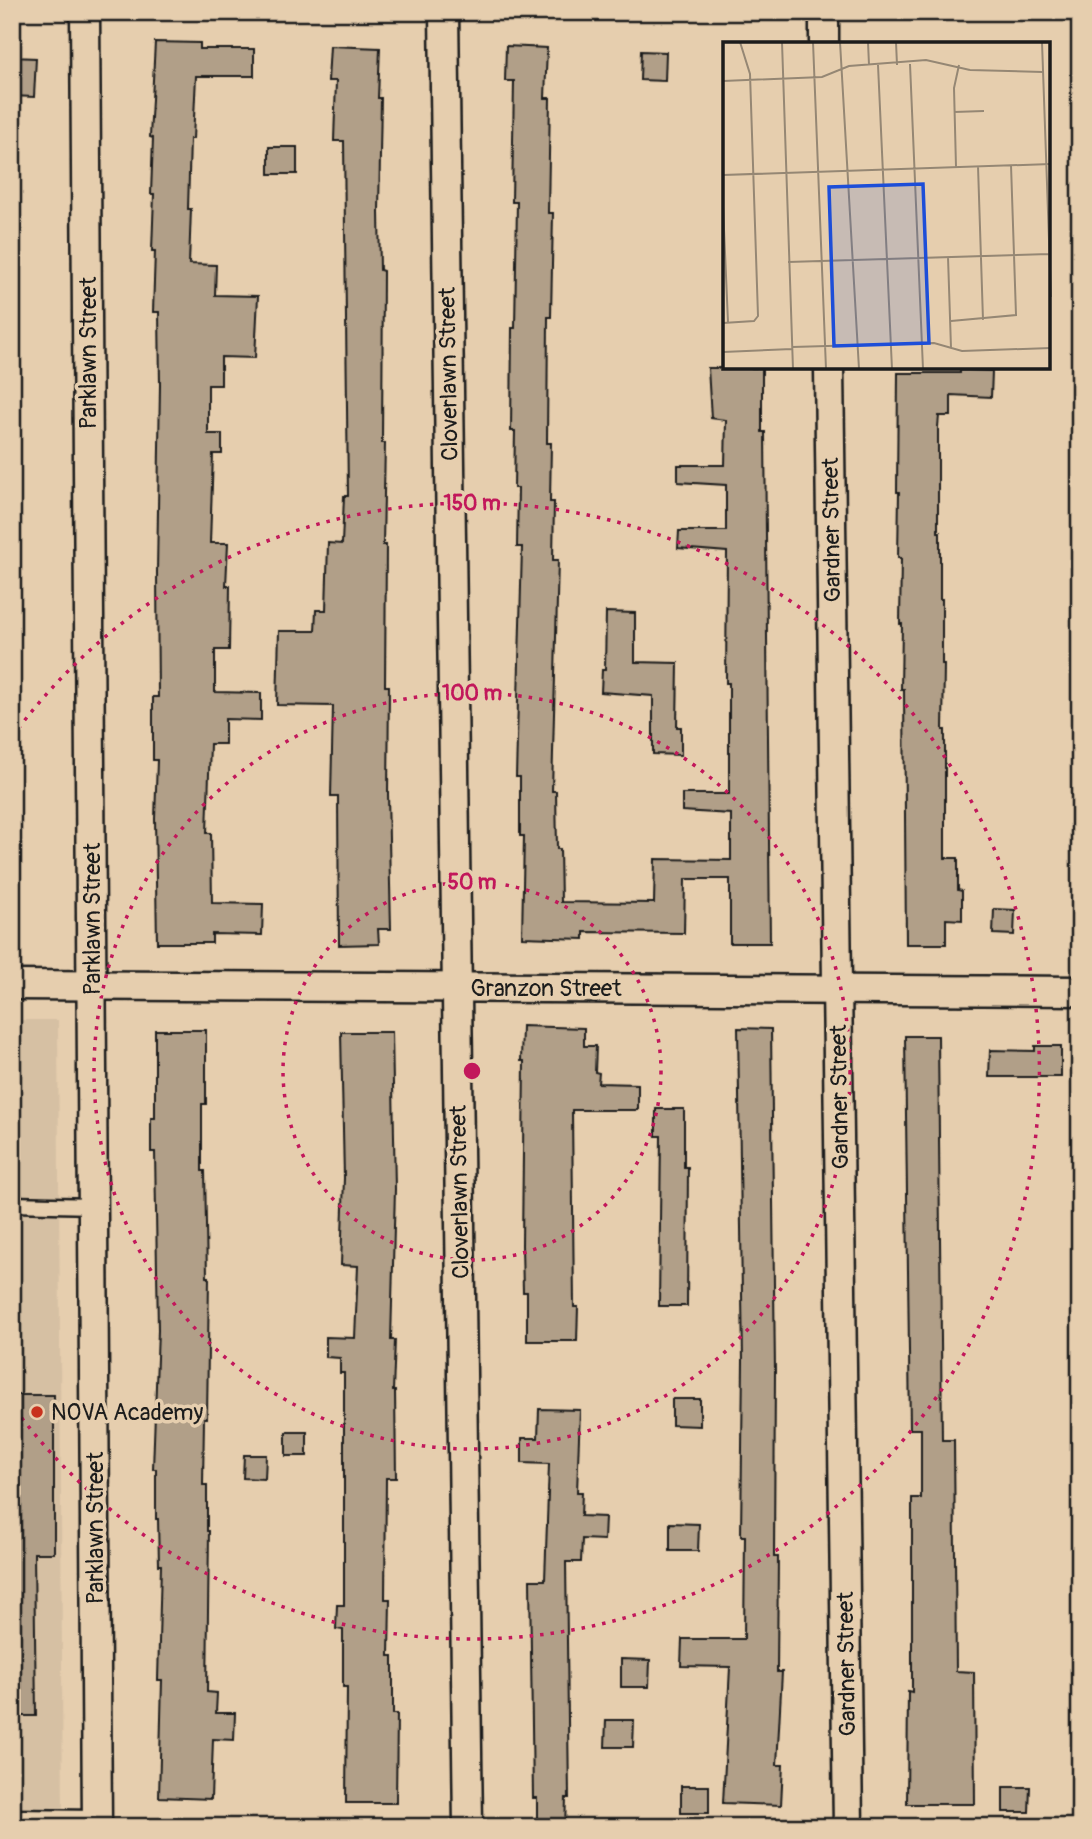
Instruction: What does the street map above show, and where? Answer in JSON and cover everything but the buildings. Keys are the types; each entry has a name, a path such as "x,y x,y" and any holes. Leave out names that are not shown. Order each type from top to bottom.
{"street":[{"name":"Parklawn Street","path":"85,12 97,1822"},
{"name":"Cloverlawn Street","path":"444,12 468,1827"},
{"path":"824,12 824,42"},
{"name":"Gardner Street","path":"829,369 848,1827"},
{"name":"Granzon Street","path":"12,985 1080,991"}],"lane":[{"path":"12,1204 93,1206"},
{"path":"12,1817 97,1822"}],"shaded area":[{"name":"NOVA Academy","path":"12,1020 58,1020 63,1827 12,1827"}],"place":[{"name":"NOVA Academy","path":"37,1412"}]}
